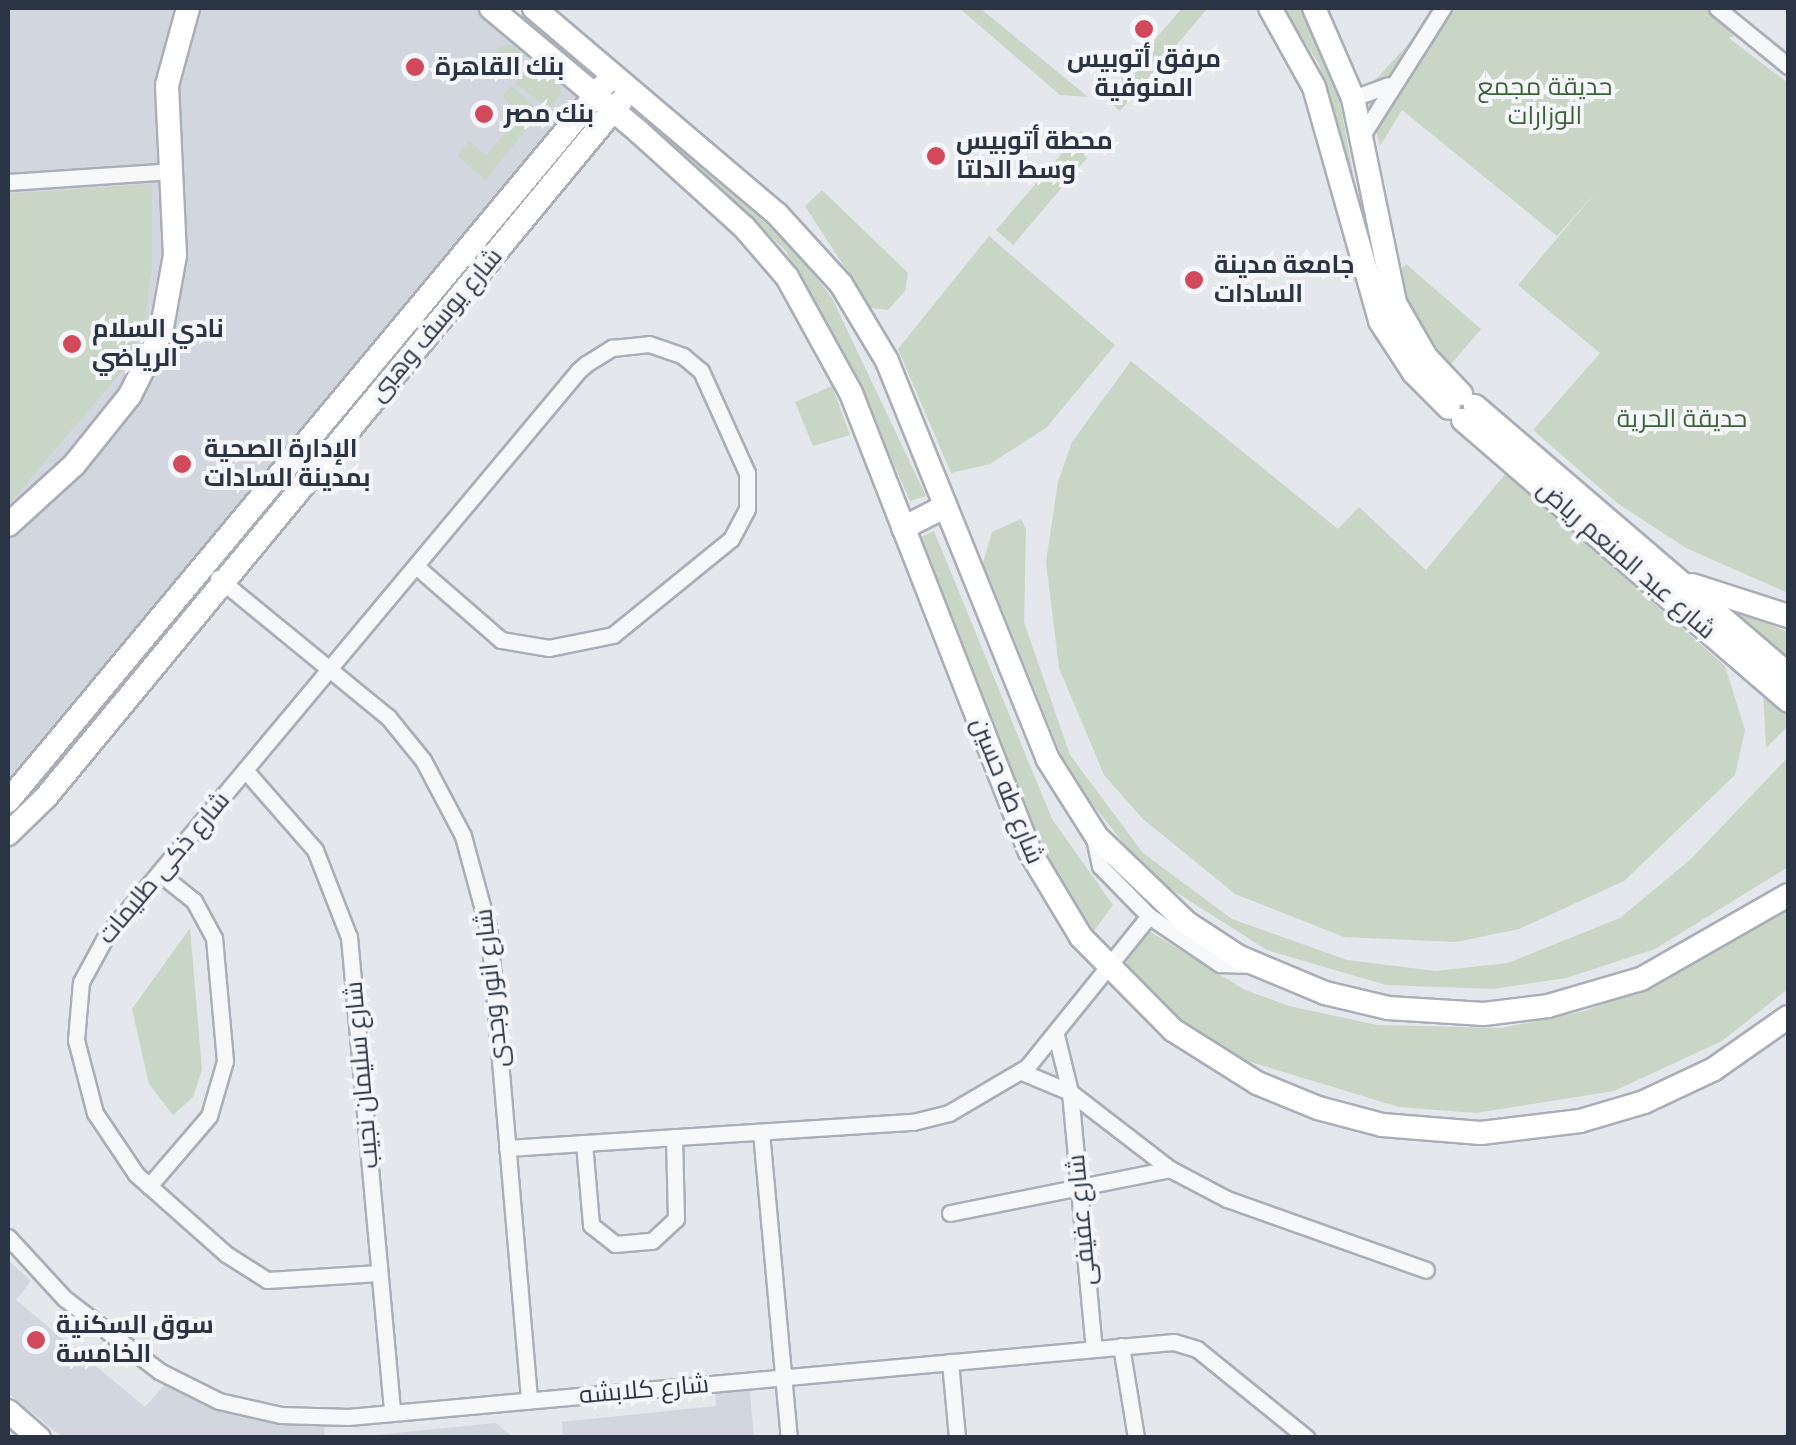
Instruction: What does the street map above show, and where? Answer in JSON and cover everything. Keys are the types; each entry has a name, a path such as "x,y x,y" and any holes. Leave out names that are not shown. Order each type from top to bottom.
{"street":[{"path":"8,525 74,464 130,395 154,351 175,255 167,85 188,8"},
{"name":"شارع طه حسين","path":"490,8 744,227 787,276 840,369 1030,852 1108,969 1174,1030 1257,1083 1350,1117 1448,1132 1548,1127 1644,1102 1714,1069 1788,1017"},
{"name":"شارع طه حسين","path":"534,8 777,214 840,284 887,361 1047,758 1092,832 1162,904 1254,964 1326,993 1388,1008 1516,1011 1641,980 1788,895"},
{"name":"شارع عبد المنعم رياض","path":"1270,8 1305,64 1347,196 1380,321 1414,373 1462,407 1788,674"},
{"name":"شارع عبد المنعم رياض","path":"1314,8 1353,98 1394,303 1420,349 1462,407 1788,700"},
{"path":"1361,137 1388,85 1443,8"},
{"path":"1717,8 1788,66"},
{"name":"شارع يوسف وهبى","path":"8,834 46,797 224,582 622,81"},
{"path":"1353,98 1388,85"},
{"name":"شارع يوسف وهبى","path":"8,801 604,103"},
{"path":"8,182 172,172"},
{"path":"1347,196 1372,190"},
{"name":"شارع ذكى طليمات","path":"379,1273 268,1280 226,1254 149,1186 100,1126 74,1026 81,982 96,950 159,873 416,566 594,358 648,344 683,356 702,371 747,473 744,520 722,548 613,635 549,648 501,640 484,632 416,566"},
{"path":"903,528 946,506"},
{"name":"شارع انور وجدى","path":"205,567 406,737 463,836 489,932 529,1400"},
{"path":"1673,577 1788,616"},
{"name":"شارع سليمان نجيب","path":"245,770 302,830 344,915 392,1413"},
{"path":"1092,832 1100,866 1149,916 1220,964 1254,964"},
{"path":"149,1186 210,1116 225,1061 214,938 194,901 159,873"},
{"path":"507,1148 931,1118 983,1099 1022,1072 1056,1035 1149,916"},
{"name":"شارع عفيفى","path":"1056,1035 1070,1092 1094,1349"},
{"path":"1022,1072 1070,1092 1170,1169 1266,1215 1426,1270"},
{"path":"761,1132 789,1438"},
{"path":"584,1143 591,1224 615,1244 652,1241 676,1219 674,1137"},
{"path":"950,1213 1170,1169"},
{"name":"شارع كلابشه","path":"8,1238 64,1298 140,1359 198,1392 302,1418 1121,1346 1191,1346 1307,1438"},
{"path":"1121,1346 1136,1438"},
{"path":"950,1362 957,1438"},
{"path":"8,1411 39,1438"}],"shaded area":[{"path":"8,8 477,8 577,97 8,792"},
{"name":"سوق السكنية الخامسة","path":"8,1260 31,1281 16,1300 145,1407 168,1381 324,1424 325,1437 62,1437 8,1393"},
{"path":"749,1384 754,1437 563,1437 562,1422 716,1406 715,1388"},
{"path":"496,1423 513,1437 356,1437"}],"green space":[{"path":"959,8 980,8 1088,97 1060,95"},
{"path":"1182,8 1208,8 1120,111 1105,98"},
{"path":"1283,8 1302,8 1310,18 1337,86 1353,173 1346,174 1319,64"},
{"name":"حديقة الحرية","path":"1429,8 1717,8 1746,31 1729,38 1788,83 1788,593 1686,548 1617,503 1533,430 1600,353 1518,285 1595,193 1557,236 1402,110 1380,146 1365,91 1436,14"},
{"path":"508,45 518,49 522,59 518,69 508,73 498,69 494,59 498,49"},
{"path":"533,61 559,83 562,92 549,109 515,83"},
{"path":"511,86 536,107 537,116 485,180 457,155 469,141 486,155 521,115 502,96"},
{"path":"637,112 791,245 832,298 926,496 910,501 847,359 785,250"},
{"path":"1081,131 1094,142 1083,154 1087,158 1013,245 996,230"},
{"name":"نادي السلام الرياضي","path":"152,184 152,268 144,323 128,364 8,505 8,194"},
{"path":"822,190 908,273 905,291 888,310 871,308 805,206"},
{"path":"989,236 1115,345 1046,428 990,464 951,473 898,349"},
{"path":"1406,264 1481,329 1446,370 1391,279"},
{"path":"1131,361 1338,529 1359,507 1426,570 1506,473 1725,666 1745,730 1735,775 1624,881 1519,929 1456,942 1344,937 1235,894 1143,819 1104,775 1059,668 1046,562 1058,482 1072,442"},
{"path":"832,386 850,435 813,446 795,402"},
{"path":"1021,519 1026,529 1024,622 1070,755 1143,853 1232,919 1347,960 1435,971 1508,963 1620,918 1691,859 1788,757 1788,867 1655,949 1566,978 1493,989 1386,985 1267,950 1149,875 1070,776 983,563 992,532"},
{"path":"934,531 1052,819 1113,905 1094,931 1033,838 916,539"},
{"path":"1720,604 1788,632 1788,665"},
{"path":"1763,690 1788,711 1788,726 1766,748"},
{"path":"1788,907 1788,989 1722,1041 1614,1091 1476,1113 1399,1107 1237,1058 1161,1009 1130,975 1126,960 1149,931 1245,990 1289,1006 1377,1025 1502,1028 1585,1011 1635,992"},
{"path":"190,928 202,1070 193,1097 173,1115 149,1084 132,1009"}],"place":[{"name":"مرفق أتوبيس المنوفية","path":"1144,29"},
{"name":"بنك القاهرة","path":"415,67"},
{"name":"بنك مصر","path":"484,114"},
{"name":"محطة أتوبيس وسط الدلتا","path":"936,156"},
{"name":"جامعة مدينة السادات","path":"1194,280"},
{"name":"نادي السلام الرياضي","path":"72,344"},
{"name":"الإدارة الصحية بمدينة السادات","path":"182,464"},
{"name":"سوق السكنية الخامسة","path":"36,1340"}],"park label":[{"name":"حديقة مجمع الوزارات","path":"1545,102"}]}
